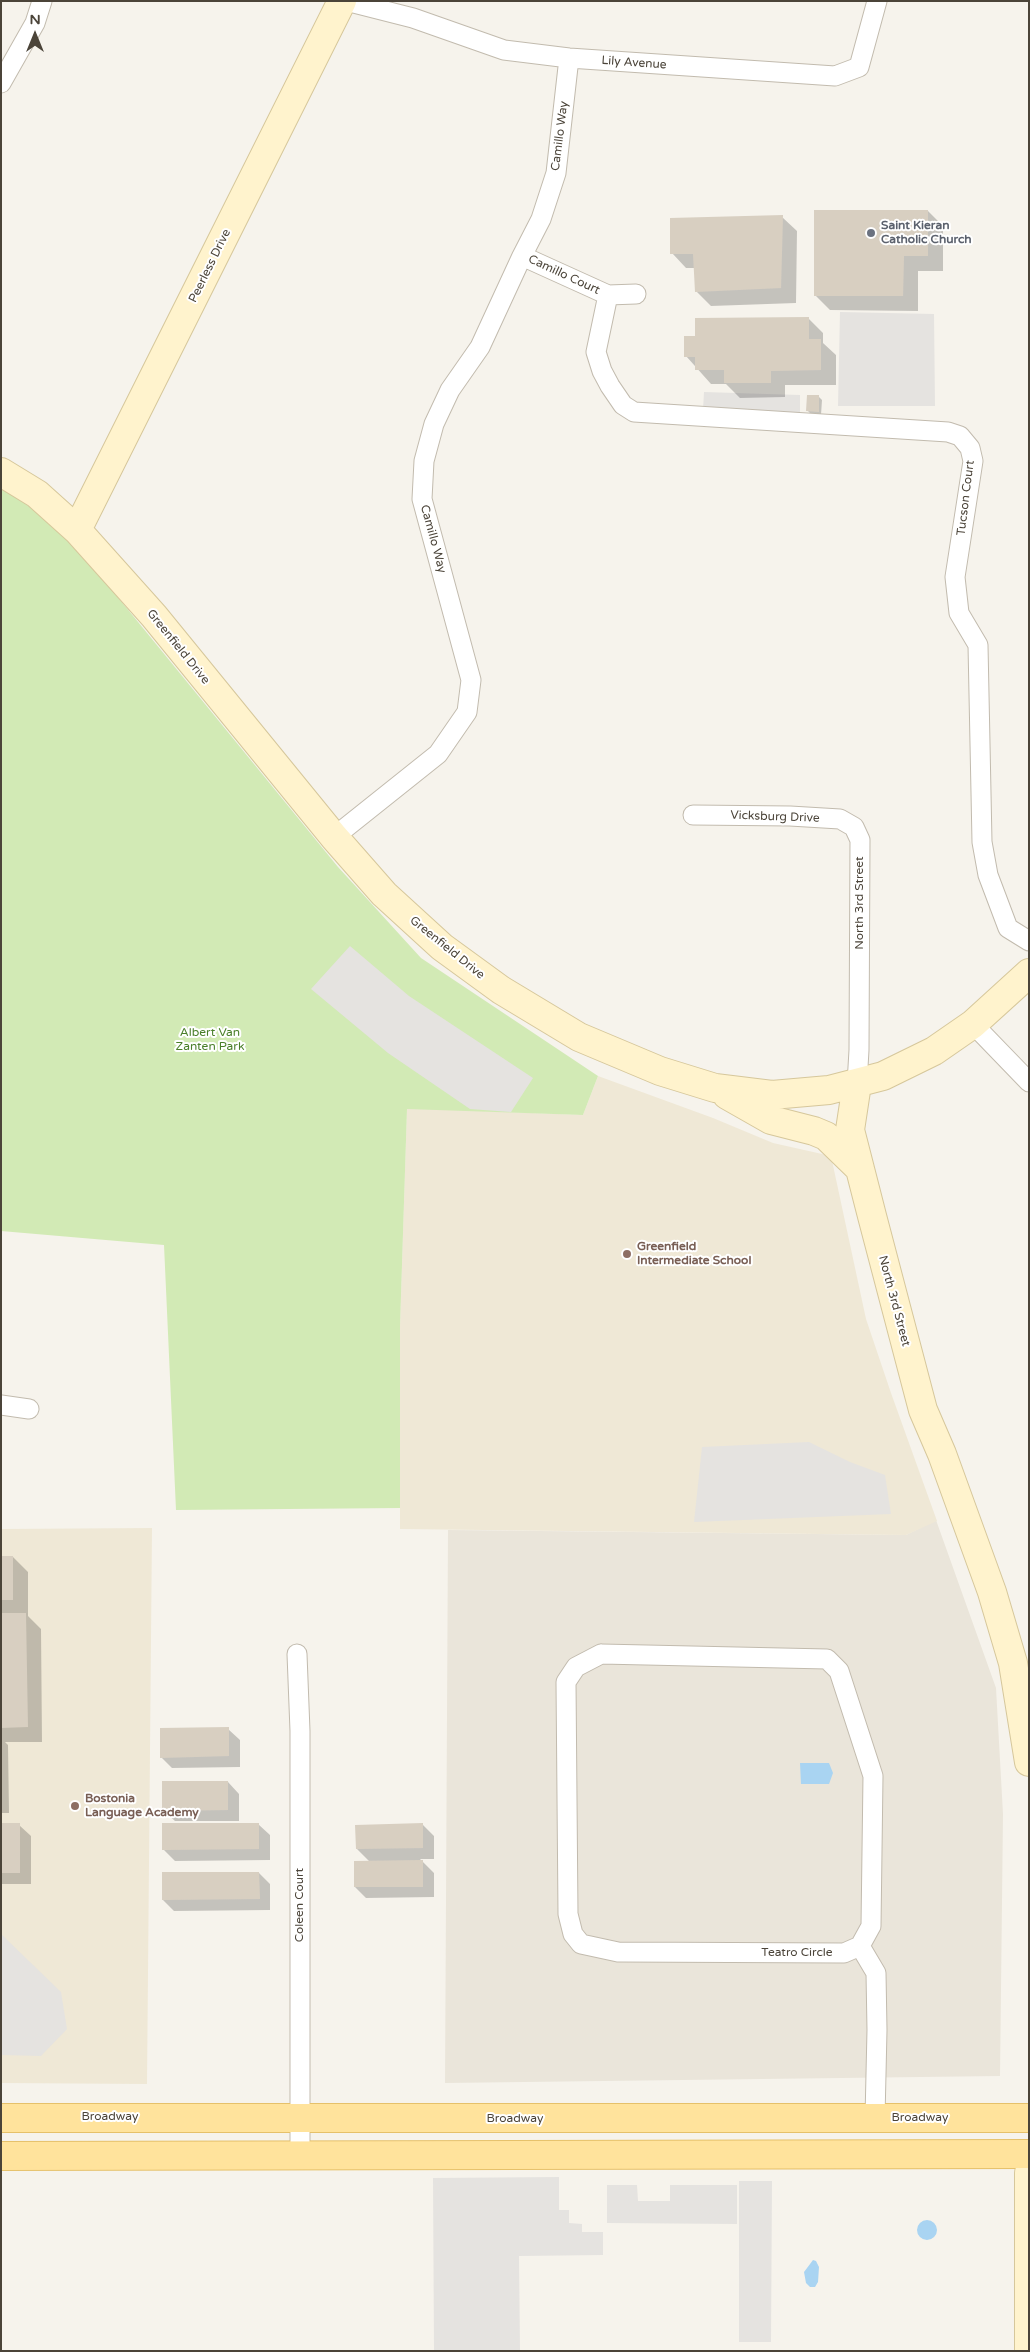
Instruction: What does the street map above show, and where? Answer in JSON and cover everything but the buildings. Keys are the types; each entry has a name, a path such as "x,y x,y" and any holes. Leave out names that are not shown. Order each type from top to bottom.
{"main road":[{"name":"Peerless Drive","path":"78,530 342,1"},
{"name":"Greenfield Drive","path":"1,472 37,494 78,530 154,616 334,837 384,894 442,947 501,990 579,1037 660,1071 715,1088 772,1095 828,1090 857,1084 910,1065 934,1052 973,1024 1029,973"},
{"name":"North 3rd Street","path":"857,1084 850,1130 923,1410 962,1508 992,1592 1013,1663 1029,1762"},
{"path":"715,1088 771,1120 826,1136 860,1169"},
{"name":"Broadway","path":"1,2118 300,2120 1029,2118"},
{"path":"1,2156 1029,2154"},
{"path":"1028,2351 1029,2174"}],"street":[{"path":"1,83 35,23 42,1"},
{"name":"Lily Avenue","path":"346,1 413,18 499,49 569,58 835,76 859,67 877,1"},
{"name":"Camillo Way","path":"334,837 438,754 466,712 471,680 422,499 424,461 434,424 450,390 480,347 522,256 542,219 556,173 569,58"},
{"name":"Camillo Court","path":"522,256 608,295 636,294"},
{"name":"Tucson Court","path":"608,295 596,352 602,371 610,386 623,405 634,412 948,432 960,436 970,448 973,461 955,577 959,613 978,645 982,842 988,875 1008,928 1029,940"},
{"name":"Vicksburg Drive","path":"693,815 790,816 840,819 854,827"},
{"name":"North 3rd Street","path":"854,827 860,840 859,1050 857,1084"},
{"path":"973,1024 1029,1082"},
{"path":"1,1405 29,1410"},
{"name":"Coleen Court","path":"297,1654 300,1731 300,2155"},
{"name":"Teatro Circle","path":"601,1654 827,1659 839,1671 873,1776 871,1926 860,1946 844,1953 618,1952 581,1944 573,1934 568,1914 566,1682 576,1667 601,1654"},
{"path":"860,1946 876,1973 877,2030 874,2118"}],"shaded area":[{"path":"840,312 934,314 935,406 838,406"},
{"path":"704,392 800,395 800,416 703,410"},
{"path":"350,946 409,996 533,1078 511,1112 470,1109 388,1053 311,989"},
{"name":"Greenfield Intermediate School","path":"598,1076 713,1118 773,1143 831,1156 866,1319 937,1521 906,1535 400,1529 400,1327 407,1108 583,1115"},
{"path":"809,1442 850,1462 885,1475 891,1514 694,1522 702,1447"},
{"path":"936,1520 996,1688 1003,1814 1000,2076 445,2083 448,1530 906,1535"},
{"name":"Bostonia Language Academy","path":"152,1528 147,2084 1,2083 1,1529"},
{"path":"1,1934 61,1992 67,2029 41,2056 1,2055"},
{"path":"559,2177 559,2210 569,2210 569,2223 582,2224 582,2232 603,2232 603,2255 519,2256 520,2351 434,2351 433,2178"},
{"path":"739,2181 772,2181 771,2342 739,2342"},
{"path":"607,2185 637,2185 638,2201 670,2201 670,2185 737,2185 737,2224 607,2223"}],"green space":[{"name":"Albert Van Zanten Park","path":"1,486 44,517 85,557 338,867 421,958 598,1076 583,1115 407,1109 400,1327 400,1508 176,1510 164,1245 1,1231"}],"water":[{"path":"800,1763 829,1763 833,1773 829,1784 801,1784"},
{"path":"927,2220 934,2223 937,2230 934,2237 927,2240 920,2237 917,2230 920,2223"},
{"path":"813,2260 816,2261 819,2267 818,2282 815,2287 810,2287 806,2283 804,2272"}],"place":[{"name":"Saint Kieran Catholic Church","path":"871,233"},
{"name":"Greenfield Intermediate School","path":"627,1254"},
{"name":"Bostonia Language Academy","path":"75,1806"}]}
